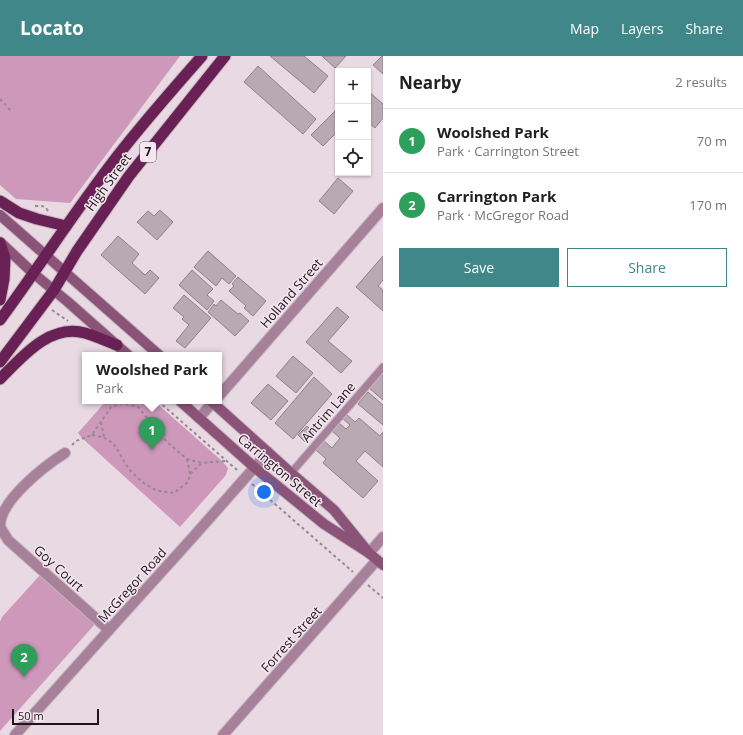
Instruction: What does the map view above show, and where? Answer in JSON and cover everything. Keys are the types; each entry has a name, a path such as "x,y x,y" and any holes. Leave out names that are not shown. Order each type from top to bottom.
{"highway":[{"name":"High Street","path":"46,255 115,159 202,56"},
{"name":"High Street","path":"65,272 77,251 128,176 225,56"},
{"path":"0,201 19,213 66,226"},
{"path":"0,243 5,258 4,279 0,300"},
{"name":"7","path":"0,320 46,255"},
{"name":"7","path":"0,362 45,304 65,272"},
{"path":"0,379 38,343 52,335 62,332 84,333 117,345"}],"main road":[{"path":"0,215 156,352"},
{"path":"0,243 125,352"},
{"name":"Carrington Street","path":"183,404 254,467 324,524 369,553"},
{"name":"Carrington Street","path":"218,404 268,452 334,510 369,553 380,563"}],"street":[{"name":"Holland Street","path":"222,391 383,208"},
{"name":"Holland Street","path":"199,418 211,404"},
{"name":"McGregor Road","path":"15,735 268,452"},
{"name":"Goy Court","path":"65,453 49,463 11,497 3,510 0,526 8,540 108,630"},
{"path":"369,553 383,537"},
{"name":"Forrest Street","path":"223,735 362,578 380,563"}],"lane":[{"name":"Antrim Lane","path":"291,473 383,367"}],"path":[{"path":"0,99 12,112"},
{"path":"92,435 111,407 120,404"},
{"path":"127,404 138,407 167,442 187,459 202,463 226,461"},
{"path":"161,404 362,578 383,598"},
{"path":"101,422 104,437"},
{"path":"65,453 76,440 92,435 104,437 116,446 128,466 139,479 157,491 174,493 188,482 190,474 187,459"},
{"path":"190,474 202,463"}],"shaded area":[{"path":"0,56 180,56 70,203 16,199 0,185"},
{"path":"103,404 157,404 228,468 226,475 180,527 78,433"},
{"path":"41,574 95,624 0,731 0,622 2,617"}],"building":[{"path":"270,56 304,56 328,76 314,93"},
{"path":"322,56 346,56 335,68"},
{"path":"383,56 383,74 373,65"},
{"path":"258,66 316,119 303,134 244,82"},
{"path":"371,94 383,104 383,118 375,128 371,125"},
{"path":"335,111 335,134 323,146 311,135"},
{"path":"338,178 353,191 334,214 319,201"},
{"path":"160,210 173,222 157,240 137,222 148,211 154,216"},
{"path":"118,236 139,254 132,263 145,275 150,270 159,278 145,294 101,255"},
{"path":"208,251 236,276 229,284 222,278 216,286 194,267"},
{"path":"383,256 383,280 378,286 383,290 383,311 356,287"},
{"path":"192,270 213,289 207,295 214,301 207,310 179,285"},
{"path":"238,277 266,301 253,316 244,308 246,306 229,291 234,286 232,284"},
{"path":"184,295 211,318 185,348 176,341 189,325 182,319 184,317 173,308"},
{"path":"221,300 249,321 235,336 208,312 214,304 216,306"},
{"path":"337,307 349,317 328,341 352,361 341,373 306,342"},
{"path":"293,356 313,373 296,393 276,376"},
{"path":"381,374 383,376 383,400 369,388"},
{"path":"314,377 332,394 293,439 275,423"},
{"path":"268,384 288,401 271,420 251,403"},
{"path":"368,392 383,405 383,425 358,404"},
{"path":"346,414 355,422 359,418 380,436 383,432 383,467 365,451 356,461 378,481 363,498 323,463 326,459 315,449 323,440 332,448 340,438 332,431 339,423 346,429 350,425 342,418"},
{"path":"307,426 314,433 305,442 298,435"}],"place":[{"name":"Woolshed Park","path":"152,450"},
{"name":"Carrington Park","path":"24,677"}]}
